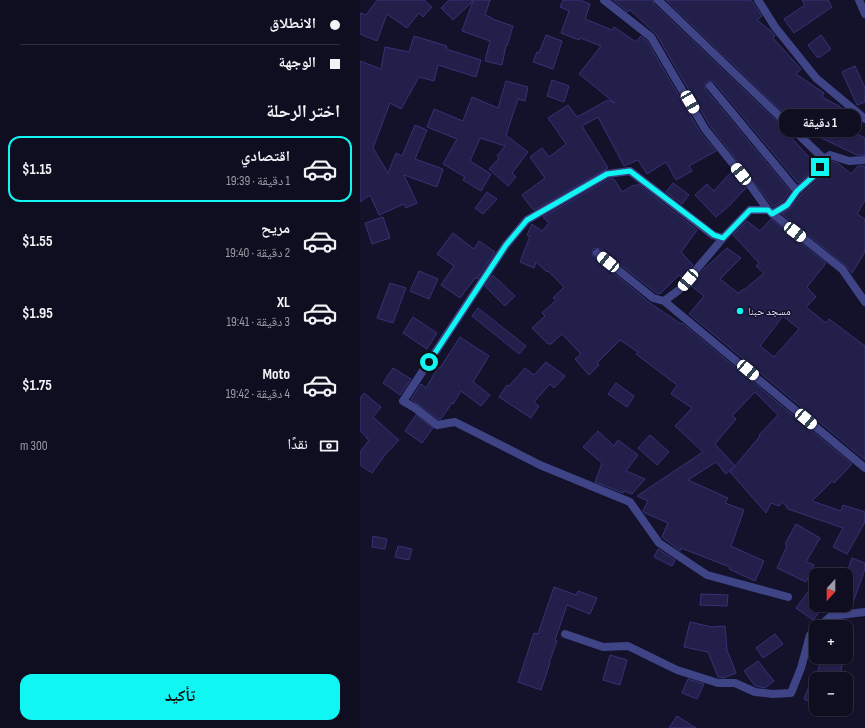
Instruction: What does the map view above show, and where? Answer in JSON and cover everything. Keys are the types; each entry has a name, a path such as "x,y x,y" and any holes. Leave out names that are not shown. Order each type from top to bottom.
{"street":[{"path":"604,0 651,37 705,129 770,212 842,269 865,302"},
{"path":"658,0 824,159"},
{"path":"758,0 775,27 816,78 865,119"},
{"path":"859,0 865,14"},
{"path":"710,86 797,191"},
{"path":"664,301 679,290 723,238 750,210 770,212 787,205 797,191 816,174 824,159 830,155 849,161 865,160"},
{"path":"723,238 714,235 630,171 607,174 527,220 506,245 403,401 415,408 437,425 455,422 540,465 630,502 659,543 707,575 788,597"},
{"path":"597,252 653,298 664,301 865,468"},
{"path":"827,620 831,616 865,612"},
{"path":"564,634 603,647 628,646 677,670 718,683 735,683 755,692 773,694 791,693 801,668 809,639"}],"building":[{"path":"377,0 424,0 432,7 423,17 419,13 407,28 387,14 377,41 360,34 360,13 366,15"},
{"path":"449,0 490,0 485,15 513,26 507,46 506,45 502,65 485,61 490,41 462,31 473,1 453,20 441,8"},
{"path":"563,0 580,0 590,4 585,19 612,30 614,27 636,42 641,36 647,41 700,132 716,151 689,166 692,171 676,180 666,162 647,174 638,160 624,166 598,117 582,126 608,168 534,210 522,195 545,178 530,157 542,148 549,157 566,144 548,118 568,105 577,117 608,100 615,103 579,74 601,46 561,33 569,11 560,7"},
{"path":"613,0 653,0 654,4 784,128 782,127 815,164 812,171 798,183 714,82 706,82 706,90 790,191 783,201 773,207 710,126 656,34 630,10 628,12"},
{"path":"666,0 751,0 762,16 757,20 771,31 775,36 773,38 801,69 796,74 824,93 822,97 839,106 850,117 844,128 865,138 865,155 857,155 798,127"},
{"path":"802,0 828,0 832,7 794,33 784,19 805,5"},
{"path":"546,35 562,41 553,69 533,62 537,52 539,53"},
{"path":"821,35 831,49 820,57 817,57 808,45"},
{"path":"414,36 447,46 446,49 481,60 476,77 438,65 434,81 419,77 401,109 390,103 373,148 388,173 396,153 402,156 415,125 427,130 415,159 443,169 437,187 404,175 417,203 406,208 404,204 379,215 370,195 360,202 360,61 381,69 385,47 409,52"},
{"path":"855,66 865,88 865,102 857,105 842,72"},
{"path":"552,80 569,86 564,102 547,96"},
{"path":"506,81 528,87 525,101 518,99 506,135 528,152 512,173 516,177 508,186 489,169 499,158 497,156 505,146 480,138 470,161 491,174 481,191 463,180 465,177 443,164 457,139 427,127 434,109 463,121 472,97 498,108"},
{"path":"831,161 838,163 851,174 858,166 865,166 865,200 857,214 865,219 865,252 852,273 845,265 782,214 791,208 801,195 820,178 828,163"},
{"path":"732,171 746,188 716,217 695,195 707,184 714,191"},
{"path":"609,179 614,179 622,192 638,184 697,230 681,252 693,265 682,278 679,275 660,294 656,293 600,249 593,249 592,255 650,303 681,324 682,323 852,464 834,483 832,481 812,501 841,511 843,505 865,512 865,522 847,554 833,547 843,528 788,509 783,502 779,506 771,503 766,513 730,472 735,466 726,474 716,462 688,480 728,498 725,503 744,510 731,546 764,561 755,581 729,569 730,567 681,548 680,551 662,537 668,523 643,511 648,501 637,496 703,452 675,426 692,408 671,394 677,385 636,354 638,352 620,340 597,363 599,365 589,375 575,359 581,354 562,334 551,344 548,344 532,328 545,316 542,313 556,300 553,298 564,287 548,271 547,272 536,262 534,268 520,262 530,236 527,235 532,224 542,231 549,223 543,217","holes":["755,392 778,415 759,435 760,436 735,466 715,444 736,419 732,416"]},
{"path":"673,183 689,195 682,204 666,192"},
{"path":"487,192 497,199 483,214 475,208"},
{"path":"383,217 390,238 372,244 365,223"},
{"path":"771,219 826,263 807,287 816,297 806,307 826,323 829,319 865,346 865,460 689,314 704,296 690,285 705,268 727,248 741,258 720,279 738,293 744,290 764,273 756,266 759,263 733,235 747,221 760,231","holes":["783,316 799,329 774,357 760,346"]},
{"path":"453,233 474,249 479,241 495,252 477,279 476,277 460,298 441,285 454,266 437,254"},
{"path":"419,271 438,279 429,299 410,291"},
{"path":"493,275 515,296 505,306 485,286"},
{"path":"390,283 406,288 393,323 377,318"},
{"path":"478,308 526,346 519,354 472,316"},
{"path":"413,317 437,333 427,349 403,333"},
{"path":"460,337 489,356 473,382 490,395 481,406 461,391 441,419 438,419 411,399 421,384 426,388 438,367 440,368"},
{"path":"546,362 565,376 554,388 550,384 534,402 539,406 531,418 499,397 507,385 509,386 525,368 534,375"},
{"path":"393,368 411,379 400,395 383,383"},
{"path":"616,383 634,396 627,407 608,394"},
{"path":"364,393 381,407 373,417 399,440 385,455 372,473 360,465 360,452 369,440 360,431 360,398"},
{"path":"416,415 433,428 422,443 405,431"},
{"path":"598,431 614,446 618,440 638,455 626,471 645,479 632,494 624,491 623,493 595,482 602,463 583,447"},
{"path":"650,435 669,452 657,465 638,448"},
{"path":"796,524 820,538 806,562 814,565 813,568 809,568 809,576 806,582 777,568 787,546 785,544"},
{"path":"373,536 387,539 385,549 372,547"},
{"path":"398,546 412,549 409,560 395,557"},
{"path":"658,549 675,560 672,566 654,557"},
{"path":"852,558 865,563 865,569 853,602 853,568 848,568"},
{"path":"554,587 576,595 578,591 597,598 590,614 567,605 555,640 557,641 541,690 518,682 534,633 538,634"},
{"path":"808,592 809,612 819,612 813,620 796,608"},
{"path":"701,594 728,595 727,606 700,605"},
{"path":"690,622 712,627 725,626 727,650 736,673 724,678 718,677 708,652 684,647"},
{"path":"775,634 783,644 763,658 756,648"},
{"path":"610,655 627,660 620,685 603,680"},
{"path":"758,661 774,681 765,688 755,686 744,671"},
{"path":"820,664 842,664 841,672 818,672"},
{"path":"688,679 704,684 697,699 682,693"},
{"path":"809,686 809,701 804,699"},
{"path":"677,716 696,728 669,728"}],"place":[{"name":"مسجد حبنا","path":"740,311"}],"route":[{"path":"429,362 506,245 527,220 607,174 630,171 714,235 723,238 750,210 768,210 772,214 787,205 797,191 816,174 820,167"}]}
